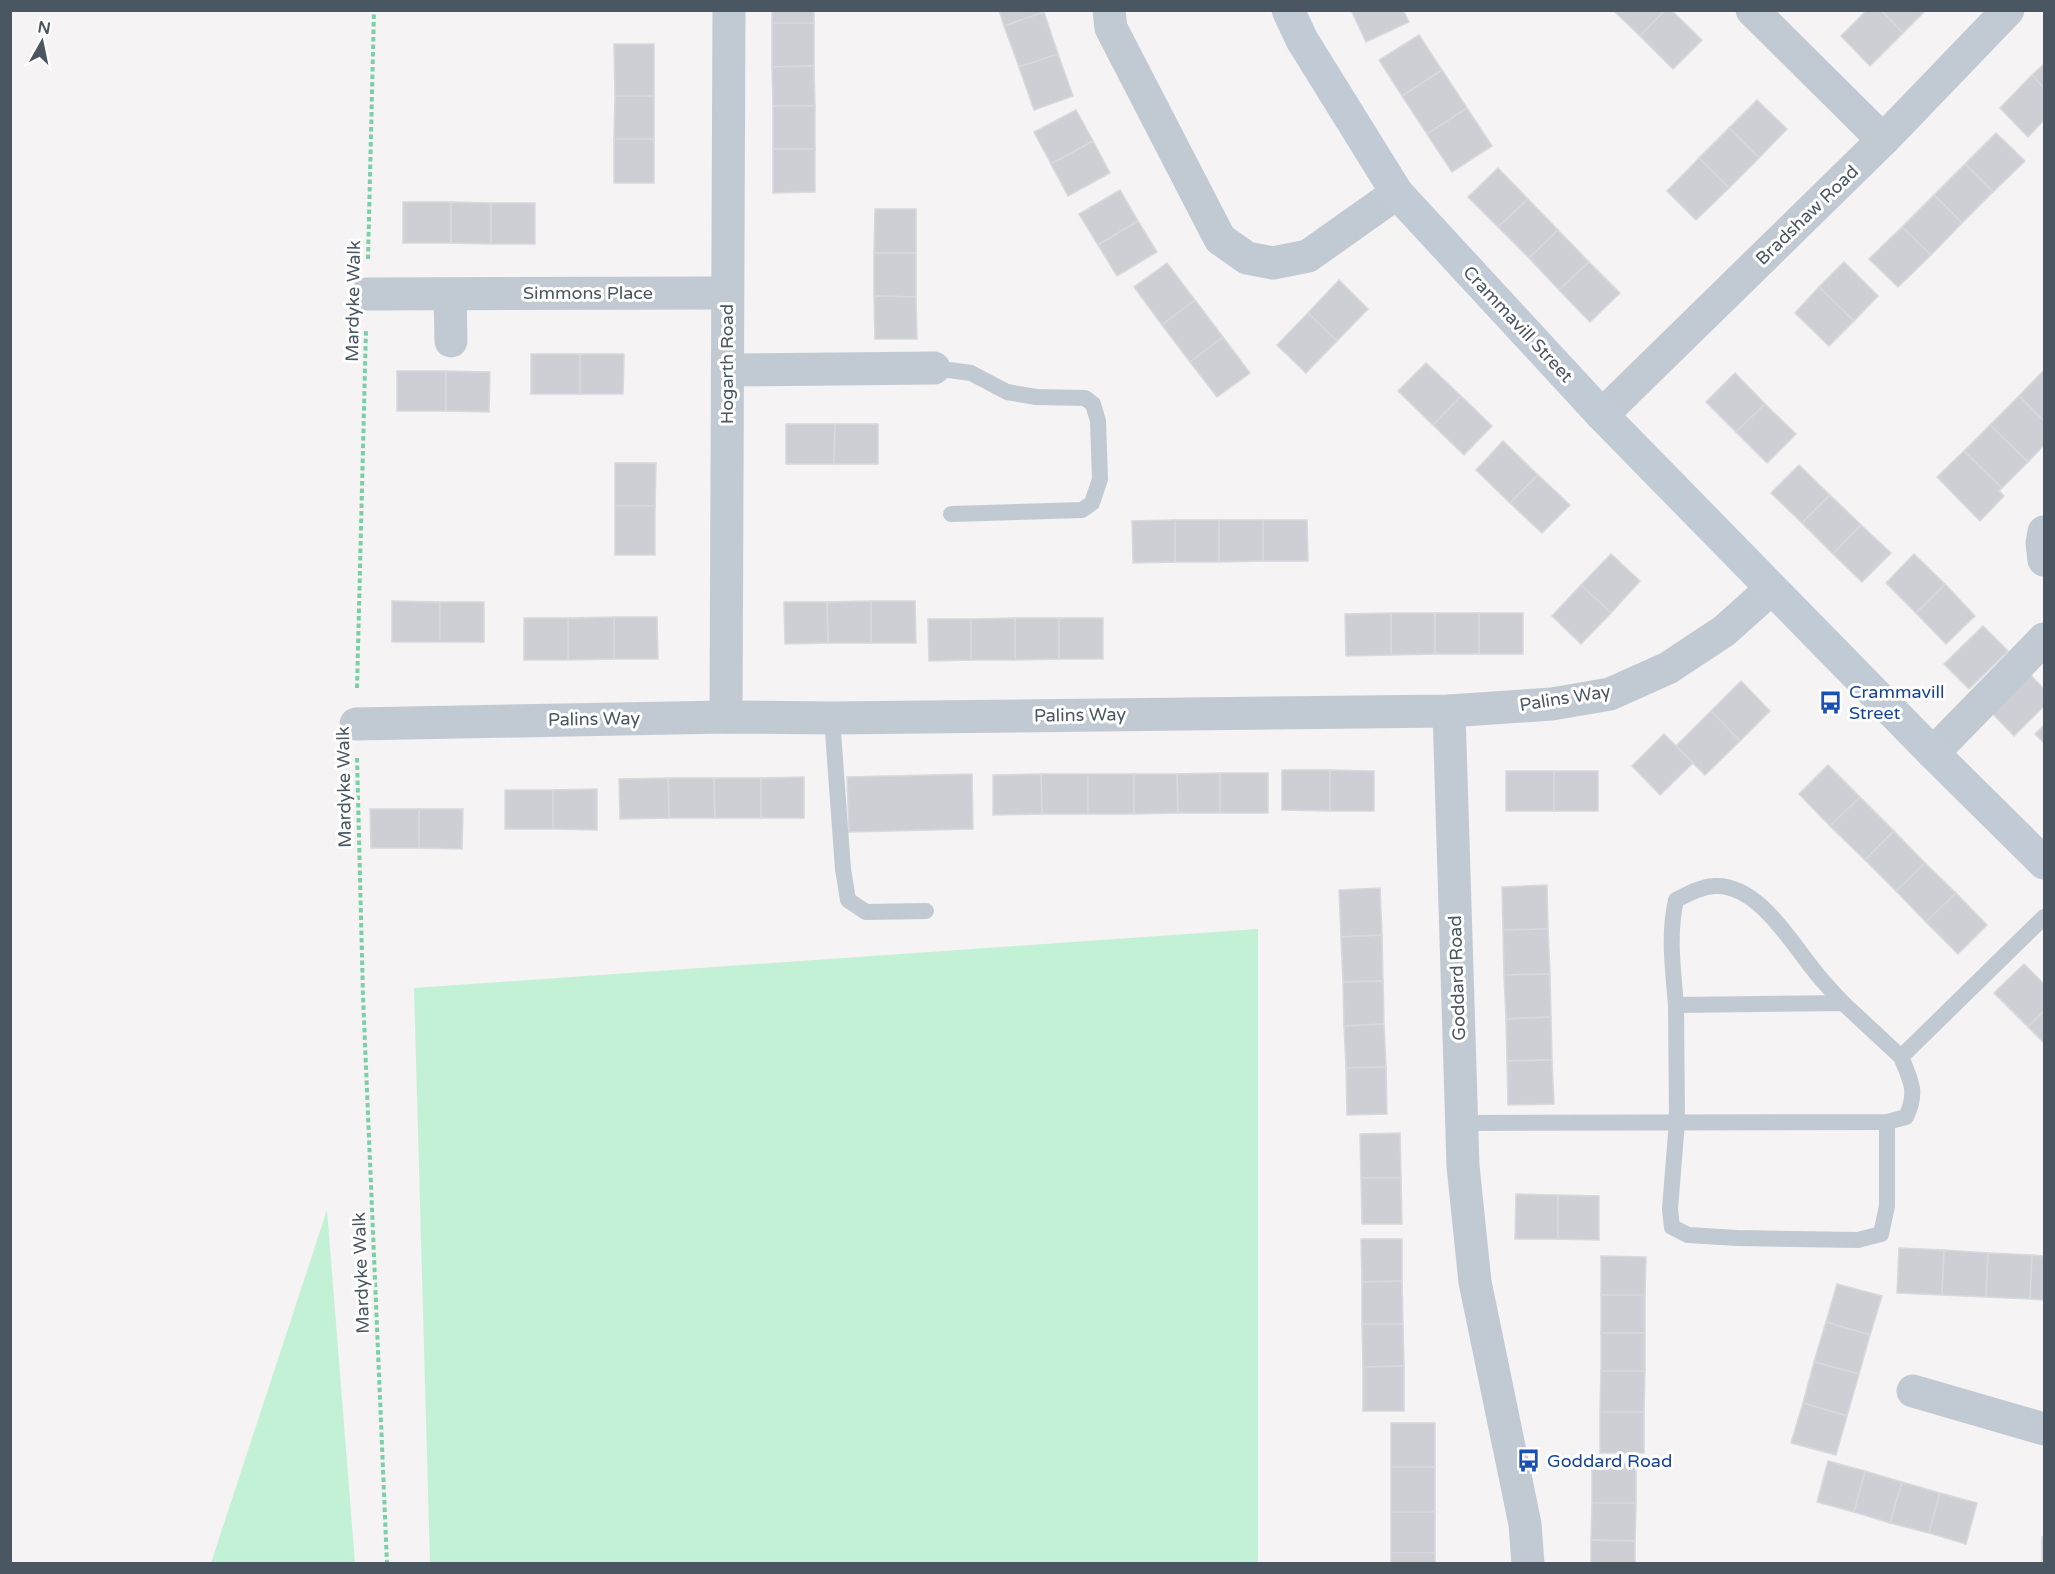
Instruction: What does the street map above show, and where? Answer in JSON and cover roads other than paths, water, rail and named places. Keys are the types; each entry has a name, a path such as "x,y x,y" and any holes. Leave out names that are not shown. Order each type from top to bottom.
{"street":[{"name":"Hogarth Road","path":"726,717 729,10"},
{"path":"1109,10 1111,28 1220,239 1247,258 1273,263 1308,256 1397,193"},
{"name":"Crammavill Street","path":"1288,10 1302,40 1397,193 1602,416 2044,863"},
{"path":"1752,10 1883,140"},
{"name":"Bradshaw Road","path":"1602,416 1883,140 2007,10"},
{"name":"Simmons Place","path":"367,294 727,293"},
{"path":"450,294 451,341"},
{"path":"728,370 934,368"},
{"path":"2044,532 2042,543 2044,560"},
{"name":"Palins Way","path":"356,724 726,717 832,718 1449,711 1552,704 1610,694 1668,668 1724,632 1771,589"},
{"path":"1933,753 2044,639"},
{"name":"Goddard Road","path":"1449,711 1463,1166 1475,1282 1525,1524 1528,1563"},
{"path":"1913,1391 2044,1429"}],"lane":[{"path":"934,368 971,373 1007,392 1036,397 1085,398 1093,404 1098,421 1100,479 1092,503 1082,510 951,514"},
{"path":"832,718 843,869 848,900 866,912 926,911"},
{"path":"1461,1123 1677,1121 1887,1122 1906,1117 1914,1102 1911,1080 1901,1057 1844,1004 1813,970 1782,927 1763,909 1742,893 1716,886 1695,890 1676,900 1671,920 1676,1005 1677,1121 1670,1209 1672,1227 1688,1234 1737,1238 1858,1240 1881,1234 1887,1206 1887,1122"},
{"path":"1901,1057 2044,917"},
{"path":"1676,1005 1844,1004"}],"place":[{"name":"Crammavill Street","path":"1831,702"},
{"name":"Goddard Road","path":"1529,1461"}]}
